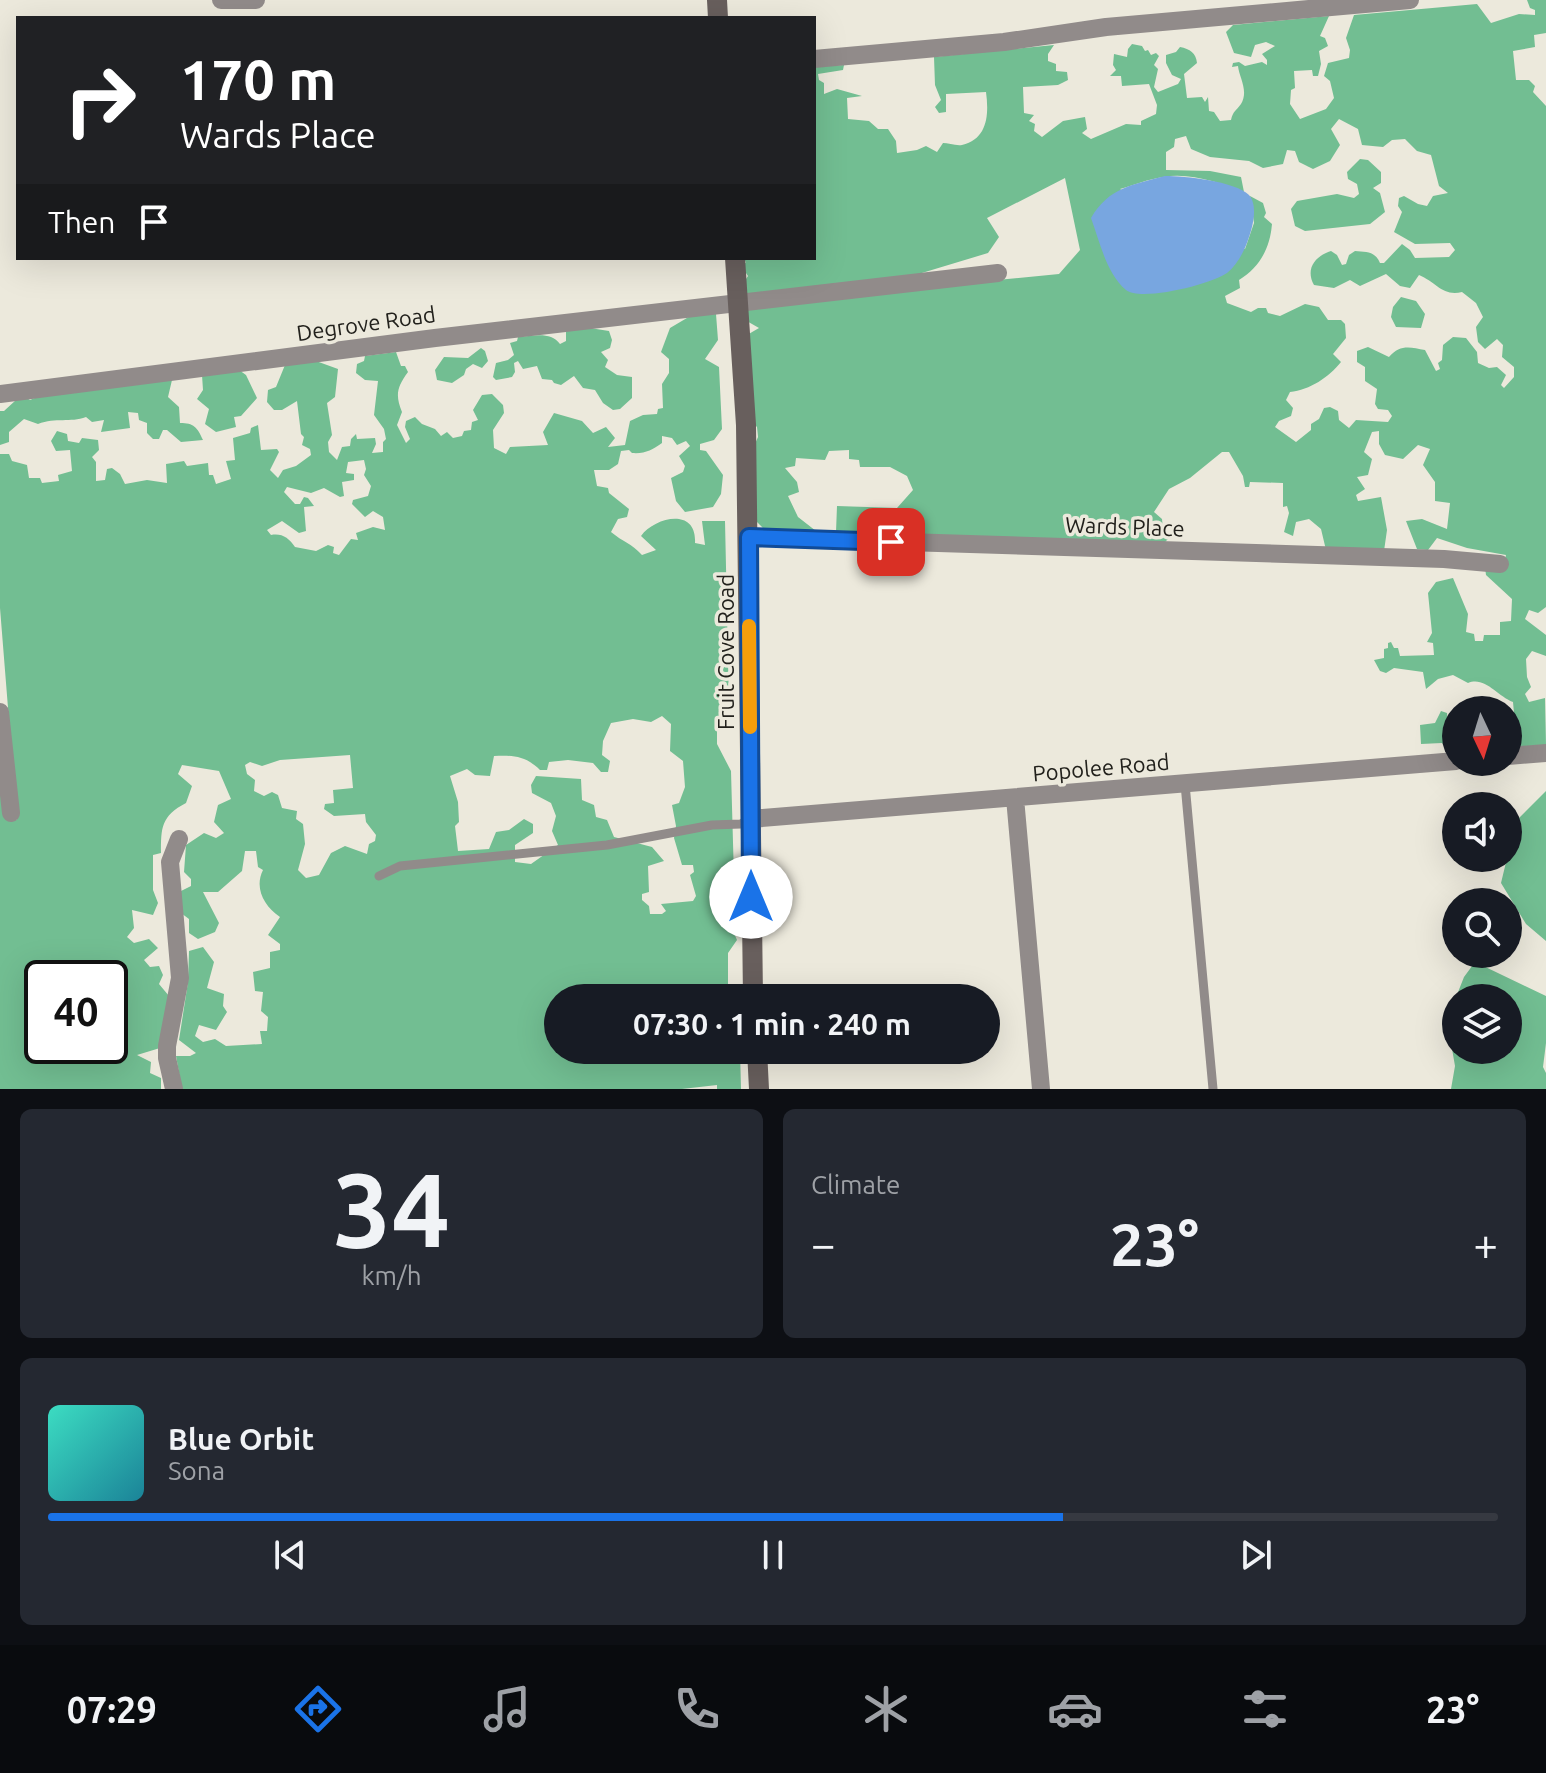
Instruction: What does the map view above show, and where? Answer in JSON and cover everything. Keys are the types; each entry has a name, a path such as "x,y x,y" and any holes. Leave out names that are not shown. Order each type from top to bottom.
{"street":[{"path":"221,0 256,0"},
{"path":"816,59 1004,42 1106,27 1159,25 1410,0"},
{"name":"Fruit Cove Road","path":"735,260 746,425 749,537 753,984"},
{"name":"Degrove Road","path":"0,394 738,302 998,273"},
{"name":"Wards Place","path":"749,537 1444,559 1500,564"},
{"path":"0,712 11,813"},
{"path":"1522,755 1546,753"},
{"name":"Popolee Road","path":"750,819 1442,762"},
{"path":"1015,798 1041,1089"},
{"path":"174,1089 167,1046 180,978 170,862 179,839"},
{"path":"758,1064 759,1089"}],"lane":[{"path":"1185,784 1213,1089"},
{"path":"379,876 400,866 607,845 712,825 741,824 750,819"}],"green space":[{"path":"1527,0 1546,0 1546,33 1534,35 1535,47 1513,51 1516,80 1529,80 1535,86 1533,92 1546,106 1546,607 1538,613 1529,610 1525,619 1546,635 1546,656 1532,651 1526,659 1531,687 1525,694 1529,702 1545,698 1546,745 1522,748 1522,696 1503,696 1485,684 1468,683 1453,675 1438,679 1426,689 1423,672 1394,668 1386,673 1380,671 1374,660 1384,658 1384,649 1391,642 1394,648 1398,648 1400,656 1434,655 1433,643 1427,642 1432,633 1428,593 1436,582 1453,578 1468,614 1466,632 1474,634 1475,641 1483,641 1484,635 1500,635 1500,622 1511,621 1512,599 1486,575 1485,567 1503,566 1506,555 1467,548 1437,538 1428,550 1417,549 1406,521 1422,519 1447,529 1450,503 1435,501 1435,482 1423,465 1430,449 1418,445 1403,459 1385,455 1379,444 1379,431 1372,432 1364,452 1372,459 1368,475 1357,477 1365,489 1356,495 1358,501 1381,497 1387,530 1384,551 1326,550 1321,529 1309,519 1296,522 1293,536 1284,532 1289,513 1287,506 1283,507 1283,483 1250,482 1249,487 1245,487 1243,476 1229,452 1222,452 1190,478 1169,489 1154,512 1162,519 1168,539 1163,544 836,532 837,506 897,508 913,490 907,476 890,467 860,467 859,460 849,459 849,450 829,451 825,460 796,458 795,466 785,468 797,482 799,492 788,496 798,517 816,531 766,531 756,521 754,446 758,437 754,424 747,335 759,328 745,320 747,304 1059,274 1080,250 1065,178 987,218 999,237 988,253 902,279 745,297 744,282 748,276 742,267 746,262 744,260 816,260 816,67 844,65 843,70 818,74 819,80 824,83 824,94 837,89 862,96 847,98 848,119 869,121 878,129 888,129 896,141 897,153 926,146 937,152 943,143 962,145 977,137 985,124 987,109 986,92 946,94 946,112 939,113 935,107 941,100 935,85 934,57 1054,45 1048,54 1048,61 1056,64 1056,71 1067,72 1068,80 1058,85 1023,87 1024,113 1034,115 1029,121 1035,124 1034,131 1042,137 1063,121 1085,117 1087,129 1082,133 1091,139 1126,124 1141,125 1141,121 1156,114 1157,105 1149,84 1122,86 1121,76 1110,76 1116,70 1114,54 1127,57 1132,44 1159,56 1154,65 1158,69 1154,87 1158,92 1178,84 1181,79 1172,75 1166,55 1180,47 1192,52 1197,63 1184,74 1187,98 1202,97 1205,102 1208,97 1209,111 1214,112 1220,121 1231,120 1244,94 1238,66 1232,67 1233,63 1239,62 1245,66 1262,62 1267,65 1262,54 1275,46 1266,42 1255,45 1251,57 1234,53 1226,32 1233,25 1329,16 1320,36 1325,38 1328,46 1319,51 1321,64 1318,76 1313,76 1312,70 1294,71 1295,88 1291,90 1290,104 1300,119 1326,109 1334,98 1330,81 1324,76 1328,63 1349,58 1346,38 1354,15 1477,4 1491,23 1519,14 1535,15","holes":["1339,119 1358,129 1362,145 1383,147 1392,140 1405,139 1417,151 1431,155 1439,186 1448,193 1433,196 1427,206 1404,196 1399,198 1398,206 1402,212 1394,232 1415,244 1450,243 1455,250 1449,257 1415,258 1402,244 1384,263 1370,253 1355,251 1342,265 1331,251 1313,264 1311,279 1314,285 1334,288 1350,280 1360,286 1386,274 1400,286 1410,288 1419,275 1445,291 1462,292 1476,303 1483,317 1476,327 1478,342 1485,349 1497,339 1503,345 1502,357 1514,367 1514,377 1504,388 1501,385 1506,375 1497,367 1489,368 1478,363 1477,352 1466,338 1453,337 1443,345 1442,360 1438,363 1440,369 1436,371 1425,350 1401,348 1389,357 1368,347 1357,351 1357,362 1365,367 1365,381 1377,389 1375,404 1378,409 1388,410 1392,416 1388,422 1356,420 1349,428 1339,420 1338,411 1324,408 1319,419 1311,424 1311,430 1296,442 1275,427 1279,421 1291,416 1293,408 1286,400 1290,392 1318,382 1341,362 1333,354 1346,338 1345,324 1341,320 1328,320 1319,307 1305,304 1280,316 1268,313 1266,308 1251,312 1227,303 1225,296 1240,288 1239,280 1258,263 1269,241 1272,224 1264,217 1263,203 1250,196 1254,223 1245,249 1120,189 1158,178 1184,176 1244,192 1241,177 1210,171 1166,170 1166,152 1174,147 1175,139 1186,136 1191,149 1210,157 1249,161 1263,168 1283,164 1287,150 1295,151 1299,162 1313,169 1330,161 1340,145 1331,129"]},
{"path":"1360,159 1368,160 1381,172 1381,183 1373,188 1380,193 1385,212 1370,224 1305,231 1295,226 1291,209 1297,201 1337,194 1354,198 1359,194 1357,184 1348,179 1347,172"},
{"path":"1401,297 1416,301 1425,314 1421,328 1396,327 1391,317 1393,307"},
{"path":"716,314 718,340 705,359 719,367 722,429 714,440 700,444 700,450 706,451 723,475 721,494 713,507 685,512 676,501 671,478 683,472 685,466 679,456 690,446 686,441 677,445 672,438 662,436 662,443 652,450 637,453 621,451 618,464 609,470 594,470 597,486 608,488 609,493 629,509 627,517 618,519 611,532 642,555 656,550 641,536 647,529 665,520 682,520 689,524 695,543 705,545 702,521 725,521 729,705 717,723 717,744 731,771 735,914 730,924 737,940 728,953 728,984 544,984 544,1064 740,1064 741,1089 717,1089 717,1085 682,1089 182,1089 176,1056 196,1053 179,1040 188,982 189,951 203,947 214,962 207,988 224,994 223,1006 227,1012 216,1030 199,1025 195,1036 203,1042 215,1039 226,1046 262,1044 260,1031 267,1031 268,1017 261,1011 263,992 255,991 253,972 270,968 270,952 280,950 280,944 268,935 280,917 269,908 262,896 260,877 263,870 258,867 256,851 245,851 242,871 218,892 203,892 219,923 215,932 198,939 189,933 189,919 181,913 179,892 191,886 191,879 184,872 186,845 204,833 216,838 224,833 214,822 218,805 231,799 219,771 182,765 178,774 192,786 186,803 167,818 161,836 161,853 153,855 153,890 158,903 153,915 132,910 134,928 127,937 134,943 149,939 158,948 144,960 150,967 159,966 163,975 159,984 169,996 160,1048 137,1055 151,1062 150,1073 161,1078 161,1089 0,1089 0,769 6,820 17,820 0,608 0,454 9,454 12,461 27,465 29,478 40,478 42,483 59,481 58,475 72,471 70,450 56,451 51,441 57,431 67,434 68,441 79,443 82,438 98,440 99,450 92,457 96,462 96,481 105,480 107,469 112,468 120,474 125,484 147,480 167,483 166,464 184,461 187,466 208,463 209,475 213,475 216,484 231,479 226,461 235,460 233,438 250,433 251,428 258,425 261,450 277,449 279,452 270,470 278,478 283,470 296,466 311,455 310,449 302,445 304,437 297,401 282,410 274,410 267,402 268,390 276,387 285,365 316,361 338,369 335,397 327,403 332,435 328,442 329,452 337,460 342,447 350,446 356,434 357,439 375,438 372,453 383,452 386,439 384,429 374,415 378,381 365,380 356,373 357,364 364,361 365,356 396,352 401,366 405,366 408,372 398,391 402,412 397,425 406,443 410,439 406,421 415,417 441,436 447,432 453,438 462,436 464,431 471,430 472,422 478,420 473,410 482,395 492,394 503,405 504,413 493,430 494,448 506,454 510,447 548,445 543,432 554,413 582,421 593,433 606,427 615,438 608,447 625,445 630,421 643,415 657,414 658,409 663,408 662,384 669,373 669,359 661,352 670,328 692,315","holes":["364,460 364,475 371,486 368,496 353,500 352,504 365,517 373,511 383,517 385,530 373,527 356,533 358,540 351,539 339,555 333,553 334,547 328,545 316,551 295,547 285,537 271,535 267,530 282,521 299,533 306,531 304,507 314,506 304,497 300,504 295,504 284,492 287,487 311,493 324,488 340,497 344,496 342,482 354,480 354,474 346,473 348,462","662,716 671,724 670,751 683,761 685,787 679,803 672,805 676,826 674,838 682,865 693,865 694,872 690,875 696,896 693,901 661,904 666,911 650,914 649,906 642,900 642,894 649,892 648,866 664,861 652,847 614,837 607,820 596,817 594,805 582,800 581,779 536,776 531,785 532,793 551,803 556,816 552,831 558,845 531,864 515,862 515,845 533,833 533,824 524,819 509,830 496,832 489,849 458,851 455,826 459,822 458,802 450,776 467,769 475,775 490,776 494,756 524,759 540,770 547,770 549,762 568,760 593,763 601,772 608,772 610,761 602,755 603,741 611,723 633,719 651,722","350,755 353,788 333,790 334,803 325,804 324,809 334,816 365,814 366,822 376,835 375,841 369,844 367,854 345,846 331,853 319,875 306,878 298,870 305,844 303,824 296,819 297,811 282,808 278,795 272,792 264,796 254,791 255,780 247,774 245,765 250,762 262,766 280,760"]},
{"path":"590,328 609,331 612,340 610,348 601,352 608,360 605,367 617,375 632,377 632,398 620,409 613,410 603,403 595,390 583,388 574,376 561,385 542,379 537,366 523,369 518,361 514,363 512,377 496,380 493,377 496,363 514,355 510,343 517,341 518,337 547,336 560,344 566,341 566,331"},
{"path":"481,348 488,361 482,368 473,364 452,383 437,380 435,370 444,357 468,358"},
{"path":"239,370 246,375 257,398 241,416 234,417 236,427 216,432 205,424 209,409 197,399 203,390 202,375"},
{"path":"172,380 168,397 179,407 180,423 194,427 203,440 181,442 167,430 163,430 159,439 153,439 147,433 147,423 139,420 138,413 128,412 130,428 101,432 104,420 92,422 86,417 38,424 24,419 9,432 9,442 0,445 0,411 16,400"},
{"path":"1442,711 1442,743 1421,744 1420,725 1435,723"},
{"path":"1546,791 1546,941 1522,917 1522,888 1504,888 1501,883 1504,872 1522,872 1522,815"},
{"path":"1471,968 1488,968 1521,984 1461,984"},
{"path":"1522,985 1546,996 1543,1067 1546,1089 1451,1089 1455,1066 1522,1064"}],"water":[{"path":"1165,176 1209,180 1242,190 1252,199 1252,227 1241,256 1227,273 1176,290 1134,293 1126,290 1113,275 1091,218 1114,193"}],"slow traffic":[{"path":"749,626 750,727"}],"route":[{"path":"751,897 749,537 891,542"}]}
